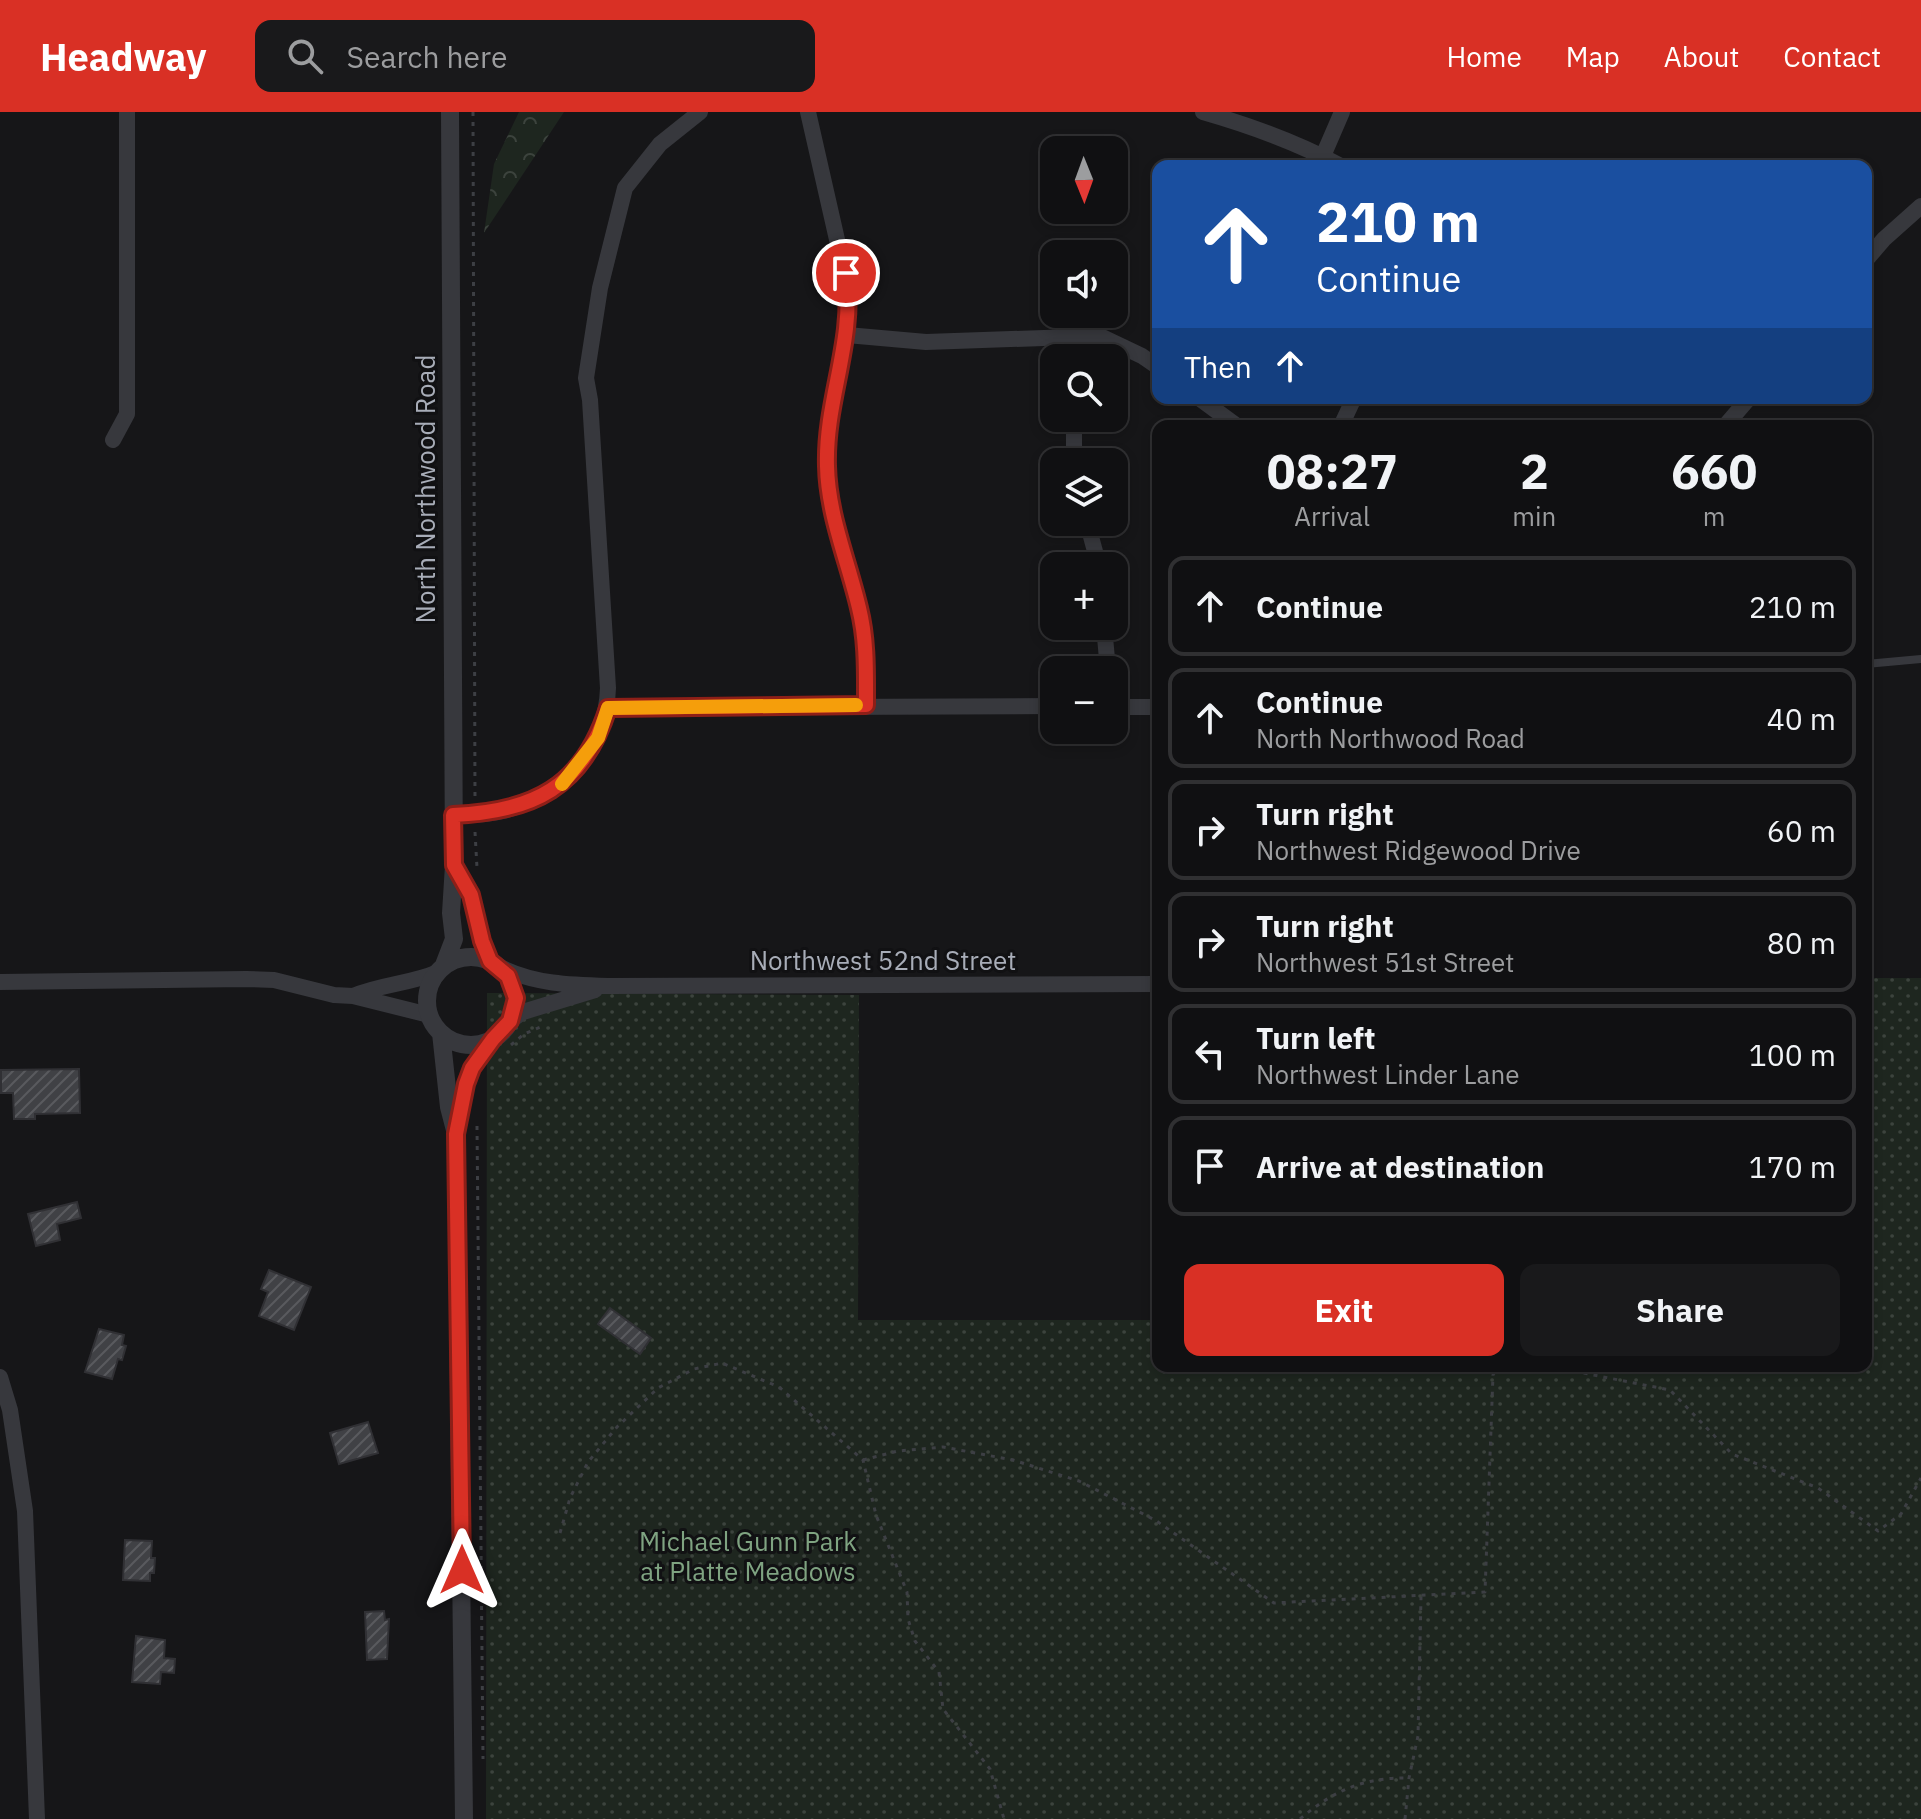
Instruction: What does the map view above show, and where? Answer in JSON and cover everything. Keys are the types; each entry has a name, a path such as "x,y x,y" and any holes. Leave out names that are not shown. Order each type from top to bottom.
{"street":[{"path":"113,440 127,414 127,112"},
{"name":"North Northwood Road","path":"441,969 454,939 451,913 454,865 450,112"},
{"path":"808,112 846,273 847,335 827,440 827,468 832,511 859,609 866,648 866,705"},
{"path":"1203,112 1266,131 1330,160"},
{"path":"1323,156 1342,112"},
{"path":"453,815 503,811 562,784 598,738 608,708 590,400 586,378 600,288 625,188 660,144 693,117"},
{"path":"1872,253 1921,206"},
{"path":"847,335 926,342 1100,336 1152,363"},
{"path":"1095,344 1100,336"},
{"path":"1207,404 1229,420"},
{"path":"1730,420 1744,404"},
{"path":"608,708 1040,706"},
{"path":"1128,707 1152,707"},
{"name":"North Northwood Road","path":"454,865 471,895 482,941 495,964"},
{"path":"353,996 376,986 400,984 465,957 495,964 508,976 516,998 510,1021 472,1068 456,1134 464,1819"},
{"name":"Northwest 52nd Street","path":"495,964 517,976 540,982 608,986 1152,984"},
{"path":"441,969 427,992 429,1015 441,1033 467,1045 493,1039"},
{"path":"0,982 274,980 429,1015"},
{"name":"Northwest 52nd Street","path":"510,1021 523,1012 608,986"},
{"path":"441,1033 449,1107 456,1134"},
{"path":"0,1377 10,1410 25,1511 37,1819"}],"lane":[{"path":"1872,663 1921,659"}],"path":[{"path":"560,1533 570,1498 588,1462 658,1388 694,1369 722,1363 779,1387 863,1460 876,1515 907,1592 908,1619 915,1641 939,1672 943,1709 990,1769 1004,1819"},
{"path":"863,1460 898,1451 943,1447 1013,1460 1079,1481 1155,1520 1274,1603 1485,1592 1495,1372"},
{"path":"1580,1372 1670,1390 1732,1454 1818,1488 1878,1531 1901,1514 1921,1478"},
{"path":"1405,1819 1418,1736 1421,1597"},
{"path":"1300,1819 1351,1786 1380,1778 1409,1778"}],"green space":[{"path":"519,112 564,112 484,233 494,164"},
{"name":"Michael Gunn Park at Platte Meadows","path":"1872,978 1921,978 1921,1819 486,1819 487,993 859,995 858,1320 1152,1320 1152,1372 1872,1372"}],"building":[{"path":"79,1069 80,1113 35,1114 35,1119 14,1119 13,1093 1,1093 1,1070"},
{"path":"77,1202 81,1218 57,1224 60,1240 36,1246 28,1214"},
{"path":"269,1270 311,1287 294,1330 259,1316 268,1292 261,1289"},
{"path":"610,1308 651,1338 640,1354 598,1324"},
{"path":"99,1329 124,1335 122,1345 126,1346 112,1379 85,1372"},
{"path":"368,1422 378,1453 339,1464 330,1433"},
{"path":"125,1540 152,1541 151,1558 155,1558 150,1581 123,1580"},
{"path":"384,1611 385,1620 389,1619 387,1659 367,1660 365,1612"},
{"path":"136,1636 165,1640 164,1658 175,1659 174,1673 161,1672 160,1684 132,1682"}],"slow traffic":[{"path":"562,784 598,738 608,708 856,705"}],"route":[{"path":"462,1570 456,1134 472,1068 510,1021 516,998 508,976 490,961 471,895 454,865 453,815 503,811 562,784 598,738 608,708 866,705 866,648 859,609 832,511 827,468 827,440 849,320 846,273"}]}
